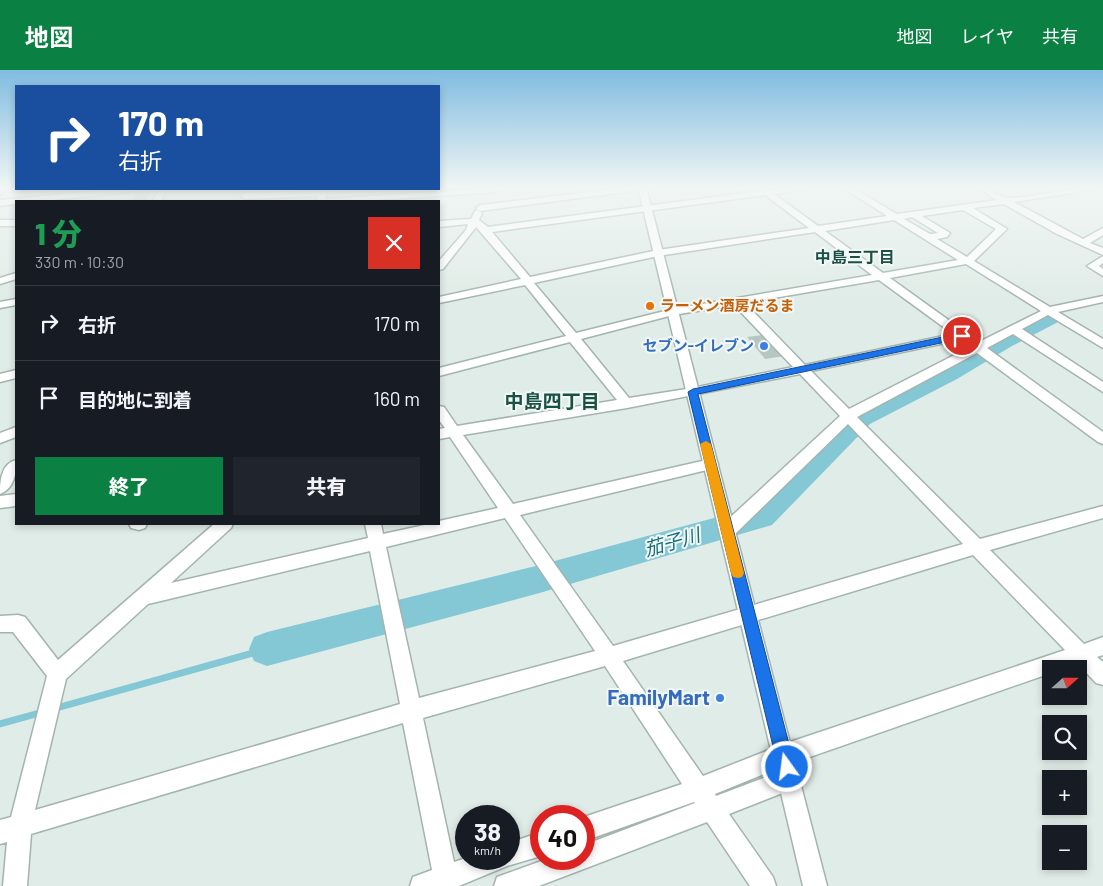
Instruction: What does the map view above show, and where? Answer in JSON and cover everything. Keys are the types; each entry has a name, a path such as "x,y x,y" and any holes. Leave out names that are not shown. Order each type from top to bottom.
{"street":[{"path":"440,266 470,231 472,225"},
{"path":"480,225 528,281 627,404"},
{"path":"486,230 522,225"},
{"path":"651,225 815,886"},
{"path":"812,225 1103,439"},
{"path":"440,300 658,253 841,225"},
{"path":"911,225 1103,344"},
{"path":"930,237 944,235 945,233 932,225"},
{"path":"440,372 673,312 968,261 1002,229 995,225"},
{"path":"1050,225 1103,252"},
{"path":"1083,243 1103,231"},
{"path":"1103,259 1092,266 1103,273"},
{"path":"0,281 15,276"},
{"path":"0,305 15,302"},
{"path":"738,302 1103,676"},
{"path":"728,530 849,416 1050,310 1100,303"},
{"path":"1014,329 1103,388"},
{"path":"446,433 693,392 962,336"},
{"path":"0,378 15,374"},
{"path":"440,413 446,433 508,511 609,656 764,886"},
{"path":"0,438 15,432"},
{"path":"440,522 508,511 711,464"},
{"path":"0,488 15,466"},
{"path":"0,502 15,500"},
{"path":"10,829 410,711 609,656 1103,512"},
{"path":"15,886 10,829 57,674 224,525"},
{"path":"144,597 374,533 423,525"},
{"path":"374,533 446,882"},
{"path":"0,624 18,623 57,674"},
{"path":"595,825 699,789 784,755 1103,646"},
{"path":"595,853 790,779"},
{"path":"422,886 446,882 473,870"},
{"path":"506,886 549,870"}],"building":[{"name":"セブン-イレブン","path":"763,335 784,356 765,359 747,337"}],"waterway":[{"name":"茄子川","path":"267,649 536,580 761,517 861,418 948,374 1004,341 1052,316"},
{"path":"53,709 267,649"},
{"path":"0,724 43,712"}],"slow traffic":[{"path":"706,444 738,573"}],"place":[{"name":"ラーメン酒房だるま","path":"650,306"},
{"name":"セブン-イレブン","path":"764,346"},
{"name":"FamilyMart","path":"720,698"}],"district":[{"name":"中島三丁目","path":"855,257"},
{"name":"中島四丁目","path":"552,401"}],"route":[{"path":"787,767 693,392 962,336"}]}
